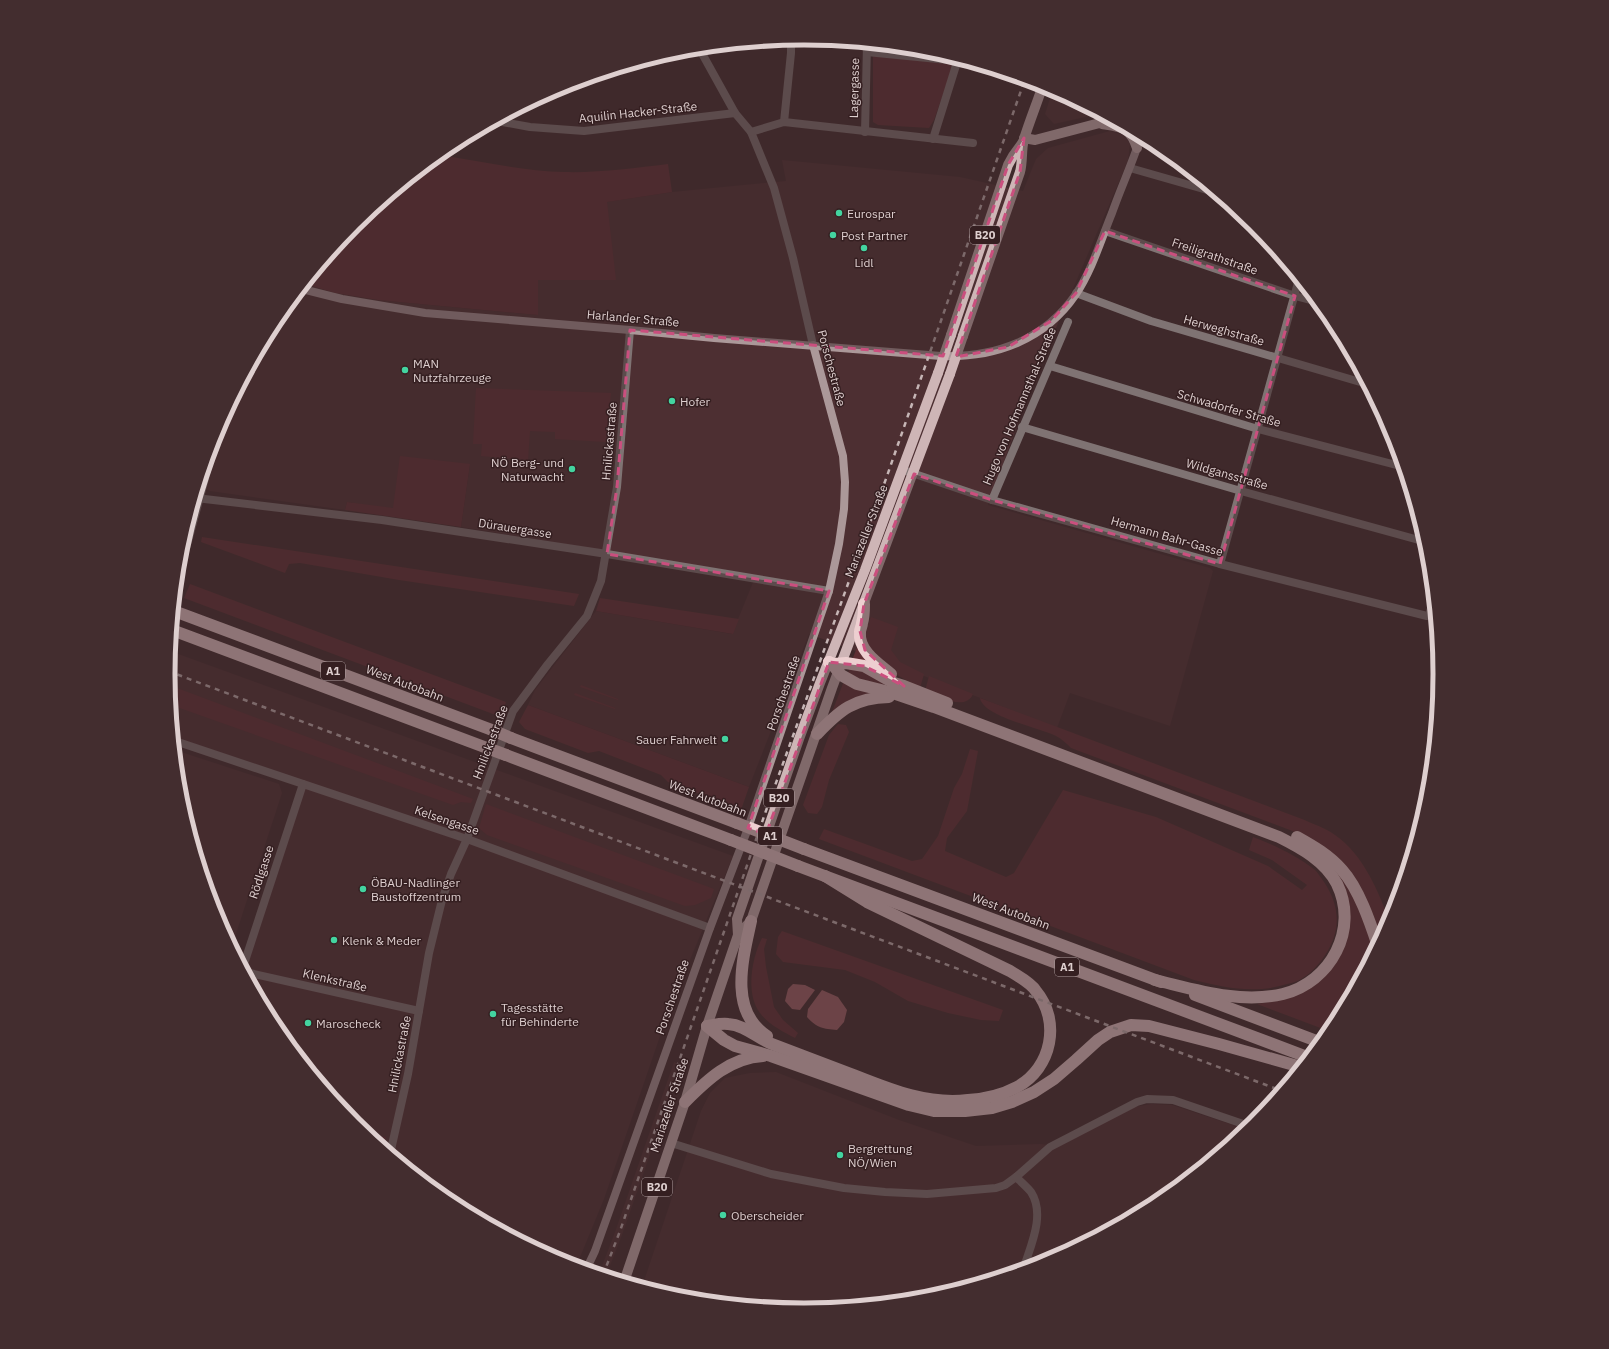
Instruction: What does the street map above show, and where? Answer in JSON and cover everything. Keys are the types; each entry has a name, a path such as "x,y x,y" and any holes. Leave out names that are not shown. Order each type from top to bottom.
{"highway":[{"path":"864,604 860,637 864,650 904,691"},
{"name":"West Autobahn","path":"178,612 1316,1041"},
{"name":"A1","path":"176,632 1305,1056"},
{"path":"829,662 840,667 864,666 894,683 904,691 1279,837 1314,857 1336,883 1343,901 1345,918 1343,933 1338,946 1325,969 1307,983 1284,993 1249,998 1202,991 1155,980"},
{"path":"840,667 841,675 857,684 904,691 1037,738 1291,834 1319,849 1342,870 1355,889 1375,938"},
{"path":"817,734 832,718 849,706 874,697 904,691"},
{"path":"707,1026 723,1024 736,1025 771,1043 898,1092 925,1100 960,1101 985,1098 1001,1094 1018,1087 1041,1065 1050,1039 1051,1022 1047,1010 1036,990 1025,981 1003,968 867,902 825,876"},
{"path":"751,921 742,961 741,994 752,1022 763,1033 788,1049"},
{"path":"707,1026 724,1040 735,1046 771,1056 909,1105 934,1111 958,1111 992,1108 1012,1102 1034,1092 1064,1071 1098,1040 1110,1032 1131,1025 1149,1026 1298,1066"},
{"path":"685,1102 708,1079 729,1065 751,1057 771,1056"}],"main road":[{"name":"Mariazeller Straße","path":"625,1278 685,1102 707,1026 738,935 737,919 799,739 866,570 903,470 1008,165 1024,138 1041,91"},
{"path":"1024,138 1035,140 1105,122"},
{"path":"1098,124 1114,127"},
{"name":"Mariazeller Straße","path":"738,935 751,921 840,667 914,474 950,374 1020,172 1023,159 1022,148 1024,138"},
{"path":"1134,138 1137,148"},
{"name":"Hugo von Hofmannsthal-Straße","path":"964,356 997,351 1020,342 1052,321 1076,293 1105,231 1139,142"},
{"name":"Harlander Straße","path":"306,290 342,299 414,312 714,338 941,356 964,356"},
{"name":"Porschestraße","path":"588,1266 595,1252 710,928 750,824 829,591 839,544 844,509 845,482 843,456 813,345"}],"street":[{"path":"784,122 791,45"},
{"name":"Lagergasse","path":"866,132 867,48"},
{"path":"868,48 902,53"},
{"name":"Porschestraße","path":"702,53 735,113 751,132 774,188 793,258 813,345"},
{"path":"933,139 957,64"},
{"name":"Aquilin Hacker-Straße","path":"503,122 530,127 584,131 735,113"},
{"path":"751,132 784,122 973,143"},
{"path":"1130,168 1206,190"},
{"name":"Freiligrathstraße","path":"1105,231 1310,300"},
{"path":"1220,564 1298,284"},
{"name":"Herweghstraße","path":"1076,293 1151,321 1362,383"},
{"name":"Hugo von Hofmannsthal-Straße","path":"992,500 1068,322"},
{"name":"Hnilickastraße","path":"391,1150 408,1074 430,953 442,900 451,874 467,839 514,711 548,664 587,616 601,581 607,554 617,487 630,330"},
{"name":"Schwadorfer Straße","path":"1050,366 1258,429 1398,466"},
{"name":"Wildgansstraße","path":"1022,427 1241,491 1419,540"},
{"name":"Hermann Bahr-Gasse","path":"903,470 992,500 1220,564 1428,616 1431,609"},
{"name":"Dürauergasse","path":"200,498 382,520 607,554 829,591"},
{"name":"Kelsengasse","path":"179,742 467,839 710,928"},
{"name":"Rödlgasse","path":"245,962 303,784"},
{"name":"Klenkstraße","path":"251,973 419,1011"},
{"path":"671,1143 771,1174 844,1188 878,1192 927,1194 996,1188 1005,1185 1050,1147 1137,1102 1147,1099 1173,1100 1245,1125"},
{"path":"1016,1176 1031,1193 1036,1204 1037,1224 1025,1264"}],"highlighted area":[{"path":"1024,138 1020,172 956,357 1008,347 1051,321 1076,293 1105,231 1295,296 1220,564 992,500 914,474 864,604 860,631 865,650 904,686 864,666 829,662 766,834 748,828 829,591 607,554 617,487 630,330 943,356 1008,165"}],"shaded area":[{"path":"873,56 951,63 953,66 934,120 929,128 878,125 873,122"},
{"path":"1051,96 1093,115 1054,124 1045,114"},
{"path":"1110,131 1124,135 1130,144 1128,161 1037,372 988,505 1210,568 1213,571 1170,726 1070,693 1057,728 924,676 809,634 749,787 528,705 535,690 596,611 732,634 756,575 461,527 470,464 393,509 347,502 345,510 210,491 203,488 223,434 240,396 259,360 281,325 310,285 335,293 378,300 538,315 538,280 615,280 606,202 672,192 786,181 782,160 960,177 1023,191 1036,159 1048,148"},
{"path":"447,156 517,168 564,172 629,169 668,164 672,192 607,202 616,280 538,280 538,315 378,300 335,293 310,285 331,259 359,229 389,201 421,175"},
{"path":"476,388 611,393 606,442 555,439 555,432 530,431 528,460 481,456 482,444 473,444"},
{"path":"400,456 470,464 461,527 345,510 347,502 393,508"},
{"path":"202,537 579,594 574,606 399,580 300,563 289,564 285,573 201,542"},
{"path":"190,584 506,702 501,717 184,598"},
{"path":"600,598 739,619 733,634 596,611"},
{"path":"871,617 898,627 891,650 900,662 924,674 920,688 894,673 870,650 866,641 866,632"},
{"path":"858,645 876,666 852,660"},
{"path":"176,653 733,856 668,1013 604,1199 578,1262 526,1239 490,1220 421,1174 389,1148 359,1120 331,1090 305,1058 259,989 246,964 305,785 178,740 176,716"},
{"path":"850,668 863,670 917,696 847,675"},
{"path":"929,676 973,694 964,702 951,701 937,696 925,691"},
{"path":"844,681 882,694 832,712"},
{"path":"581,685 618,699 618,700 580,687"},
{"path":"175,687 473,799 471,803 461,802 453,805 176,707"},
{"path":"575,693 615,708 615,709 574,695"},
{"path":"980,698 1324,828 1345,843 1354,852 1369,874 1387,914 1377,934 1366,903 1315,842 1290,830 1071,748 1056,736 1001,716 991,711 984,705"},
{"path":"528,705 749,787 741,810 668,782 661,775 599,751 588,753 525,729 519,722"},
{"path":"838,724 846,725 849,732 829,780 822,807 817,814 808,813 803,805 829,735"},
{"path":"970,749 978,751 967,811 947,838 945,851 1006,877 1014,873 1063,790 1156,817 1268,866 1302,890 1307,885 1272,860 1249,850 1253,837 1293,855 1315,870 1324,882 1334,902 1337,922 1328,951 1310,973 1292,983 1264,989 1240,989 1206,983 1194,980 819,839 824,829 912,861 922,859 938,836 954,788 962,774"},
{"path":"179,751 279,784 282,793 234,940 208,877 196,837 187,797"},
{"path":"486,804 714,889 711,898 695,905 685,906 487,835 479,828"},
{"path":"1340,873 1351,889 1373,943 1350,989 1324,1029 1257,1004 1274,1001 1326,974 1338,960 1344,947 1336,874"},
{"path":"782,931 1003,1010 999,1021 981,1020 948,1013 908,1001 875,982 845,970 783,962 776,954 778,937"},
{"path":"762,938 767,939 764,949 774,1007 783,1020 798,1033 795,1038 767,1021 755,1005 751,986 753,965 758,946"},
{"path":"793,984 805,985 815,990 800,1010 792,1009 785,1001 788,989"},
{"path":"822,990 838,997 847,1010 844,1022 837,1030 820,1027 814,1024 807,1017 808,1009"},
{"path":"674,1062 681,1065 622,1235 607,1273 600,1270"},
{"path":"776,1072 899,1120 976,1146 1040,1144 1060,1146 1134,1107 1151,1104 1172,1105 1242,1128 1188,1174 1119,1220 1083,1239 1045,1256 1007,1271 967,1283 887,1299 846,1303 804,1304 763,1303 722,1299 643,1283 701,1111 710,1093 725,1078 750,1073"},
{"path":"376,1136 386,1137 384,1144"}],"railway":[{"path":"604,1272 620,1231 768,805 887,476 1023,84"},
{"path":"175,674 1278,1090"}],"place":[{"name":"Eurospar","path":"839,213"},
{"name":"Post Partner","path":"833,235"},
{"name":"Lidl","path":"864,248"},
{"name":"MAN Nutzfahrzeuge","path":"405,370"},
{"name":"Hofer","path":"672,401"},
{"name":"NÖ Berg- und Naturwacht","path":"572,469"},
{"name":"Sauer Fahrwelt","path":"725,739"},
{"name":"ÖBAU-Nadlinger Baustoffzentrum","path":"363,889"},
{"name":"Klenk & Meder","path":"334,940"},
{"name":"Tagesstätte für Behinderte","path":"493,1014"},
{"name":"Maroscheck","path":"308,1023"},
{"name":"Bergrettung NÖ/Wien","path":"840,1155"},
{"name":"Oberscheider","path":"723,1215"}]}
